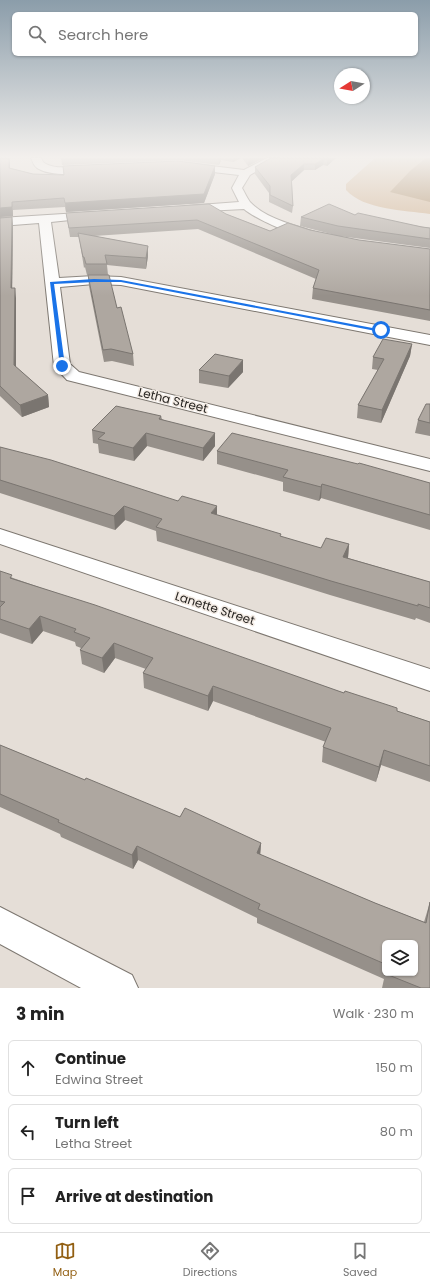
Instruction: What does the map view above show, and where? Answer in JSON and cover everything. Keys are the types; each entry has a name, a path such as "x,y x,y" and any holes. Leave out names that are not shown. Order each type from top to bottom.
{"street":[{"path":"177,210 246,205 270,221 322,237"},
{"path":"0,222 107,214"},
{"name":"Letha Street","path":"45,219 62,366 73,376 430,465"},
{"path":"52,282 94,280 121,281 430,340"},
{"name":"Lanette Street","path":"0,536 430,680"},
{"path":"0,925 119,988"}],"shaded area":[{"path":"371,204 430,204 430,214 397,210"}],"building":[{"path":"0,204 12,204 12,207 0,208"},
{"path":"209,204 226,214 270,231 288,223 310,230 359,240 430,249 430,310 313,288 319,270 197,220 69,228 66,213"},
{"path":"329,204 355,215 358,213 430,228 430,239 338,226 301,217"},
{"path":"12,217 11,288 15,288 14,365 48,395 20,405 0,386 0,218"},
{"path":"78,233 148,246 146,258 105,255 107,264 86,264"},
{"path":"88,275 109,275 117,308 121,307 133,354 111,349 103,350"},
{"path":"383,339 412,344 382,410 358,405 384,359 373,357"},
{"path":"215,354 243,360 229,376 199,370"},
{"path":"426,404 430,404 430,423 418,420"},
{"path":"116,406 161,416 159,419 215,433 203,448 146,433 133,448 98,439 105,433 92,430"},
{"path":"232,433 358,464 359,463 430,483 430,515 322,484 321,487 283,477 288,470 217,451"},
{"path":"0,447 51,460 178,501 182,496 217,506 211,513 281,534 280,536 321,548 326,538 349,544 343,557 430,582 430,608 418,604 418,606 331,581 156,527 162,519 124,506 114,516 0,480"},
{"path":"0,571 12,575 10,578 95,605 344,693 345,691 397,708 397,711 430,722 430,766 384,750 379,767 323,747 331,728 213,686 208,696 143,673 153,658 114,643 102,658 80,650 90,638 74,632 76,629 40,616 29,629 0,619 0,607 5,602 0,601"},
{"path":"0,745 85,780 86,778 180,817 185,808 261,843 257,853 426,923 430,902 430,988 421,988 391,976 418,976 418,940 382,940 382,963 258,909 260,904 137,846 132,855 0,794"}],"route":[{"path":"62,366 52,282 94,280 121,281 381,330"}]}
